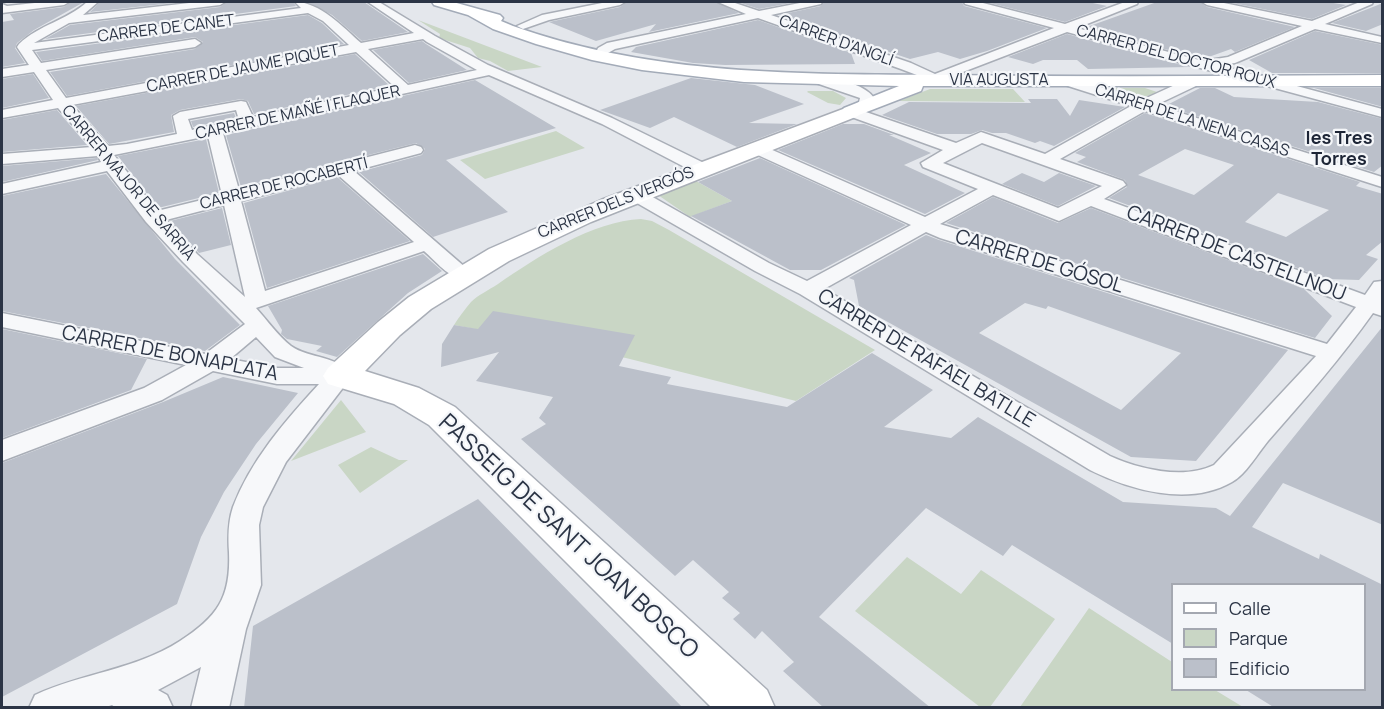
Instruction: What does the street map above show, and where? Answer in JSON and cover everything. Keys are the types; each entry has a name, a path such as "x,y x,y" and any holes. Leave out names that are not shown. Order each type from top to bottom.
{"main road":[{"name":"VIA AUGUSTA","path":"440,2 520,33 606,56 715,75 888,81 921,75 1070,82 1193,82 1231,71 1267,82 1383,81"},
{"name":"VIA AUGUSTA","path":"474,14 523,26 606,56"},
{"name":"CARRER DELS VERGÓS","path":"340,376 401,318 463,274 541,232 851,112 921,75"},
{"path":"809,79 854,95 856,102 851,112"},
{"name":"PASSEIG DE SANT JOAN BOSCO","path":"340,376 400,394 429,406 442,416 749,708"}],"street":[{"path":"14,2 2,6 4,10 64,2"},
{"path":"23,47 28,41 93,3 106,2"},
{"path":"67,20 176,5 220,2"},
{"path":"373,2 425,35 491,71 607,121 702,169"},
{"path":"523,26 543,18 620,2"},
{"name":"CARRER D'ANGLÍ","path":"723,2 921,75"},
{"path":"606,56 611,46 817,2"},
{"name":"CARRER DEL DOCTOR ROUX","path":"969,2 1231,71"},
{"path":"921,75 1067,27 1133,2"},
{"path":"1207,2 1383,40"},
{"path":"1231,71 1315,25 1368,2"},
{"path":"305,6 327,19 406,90"},
{"name":"CARRER DE CANET","path":"23,47 192,25 305,6"},
{"path":"669,21 700,26"},
{"path":"192,25 206,83 242,105 248,124"},
{"name":"CARRER DE JAUME PIQUET","path":"2,114 62,103 206,83 425,35"},
{"path":"2,73 195,43"},
{"name":"CARRER MAJOR DE SARRIÀ","path":"23,47 62,103 108,158 153,218 214,284 249,303 257,325 283,352 326,367 340,376"},
{"name":"CARRER DE MAÑÉ I FLAQUER","path":"108,158 186,137 491,71"},
{"name":"CARRER DE LA NENA CASAS","path":"1070,82 1383,182"},
{"path":"1047,160 1144,105 1193,82"},
{"name":"CARRER DEL DOCTOR ROUX","path":"1267,82 1383,113"},
{"path":"186,137 180,116 206,83"},
{"path":"851,112 957,149"},
{"path":"215,131 247,264 249,303 426,244"},
{"path":"981,137 1047,160 1117,185 1059,215 929,163 981,137"},
{"name":"CARRER DE GÓSOL","path":"755,148 958,237 1332,353"},
{"name":"CARRER DE ROCABERTÍ","path":"153,218 414,150"},
{"path":"2,159 108,158"},
{"path":"2,189 108,158"},
{"path":"340,169 463,274"},
{"path":"808,289 992,188"},
{"name":"CARRER DE RAFAEL BATLLE","path":"636,195 762,267 808,289 1115,471 1146,478 1188,481 1216,478 1224,473 1332,353"},
{"name":"CARRER DE CASTELLNOU","path":"1089,199 1378,300"},
{"path":"1332,353 1378,300"},
{"name":"CARRER DE BONAPLATA","path":"2,320 277,376 340,376"},
{"path":"2,452 153,394 209,363 257,325"},
{"path":"210,708 232,618 245,581 244,528 247,510 254,492 296,431 340,376"},
{"path":"48,708 74,696 114,687 167,667 213,639 232,618"},
{"path":"114,687 154,708"}],"green space":[{"path":"418,20 542,67 508,71 490,61 478,58 470,48 439,38 440,34"},
{"path":"1145,88 1157,92 1144,97 1132,97 1106,90"},
{"path":"930,89 1013,89 1025,102 899,101"},
{"path":"808,91 833,91 846,98 840,105 828,103"},
{"path":"556,131 585,148 485,179 460,160"},
{"path":"696,181 732,201 690,217 658,195"},
{"path":"641,219 652,221 669,230 875,350 796,401 626,358 454,325 474,299 548,252 604,226"},
{"path":"341,400 366,432 291,461"},
{"path":"371,447 399,460 408,460 360,493 338,465"},
{"path":"907,557 961,594 981,570 1055,619 990,707 980,707 855,611"},
{"path":"1089,608 1171,661 1171,691 1217,691 1243,707 1020,707"}],"building":[{"path":"71,2 84,2 34,30 17,43 15,48 25,63 2,67 2,22 14,20 10,14 64,7"},
{"path":"100,2 182,2 90,12"},
{"path":"227,2 293,2 296,6 45,39 70,25 220,7"},
{"path":"307,2 364,2 408,32 362,41 332,15"},
{"path":"627,2 716,2 739,13 649,32 656,24 596,41 549,22 620,7"},
{"path":"738,2 796,2 759,9"},
{"path":"824,2 962,2 964,6 1047,28 960,59 938,52 910,59 779,15 821,6"},
{"path":"986,2 1088,2 1107,6 1065,22"},
{"path":"1157,2 1200,2 1207,7 1295,27 1235,52 1231,49 1203,59 1084,28"},
{"path":"1228,2 1327,2 1346,5 1312,19"},
{"path":"1383,3 1383,24 1366,31 1332,23"},
{"path":"308,15 322,23 344,44 67,96 50,72 195,49 203,42 195,37 42,61 36,52"},
{"path":"758,20 851,53 855,64 725,65 693,63 631,52 636,47"},
{"path":"1315,31 1383,45 1383,73 1272,73 1249,60"},
{"path":"1067,34 1189,67 1088,69 1077,60 1043,60 1033,64 1008,57"},
{"path":"422,41 467,70 409,83 373,50"},
{"path":"355,54 390,86 254,114 248,101 241,99 180,110 171,115 174,132 109,144 76,106"},
{"path":"33,74 49,98 2,108 2,79"},
{"path":"691,78 755,85 804,104 749,123 797,124 737,147 674,117 650,128 600,110"},
{"path":"475,80 556,128 446,160 508,212 433,237 359,172 422,155 425,149 416,143 241,187 226,135"},
{"path":"1200,88 1215,88 1234,97 1318,102 1383,119 1383,165 1374,172 1165,106"},
{"path":"1314,88 1383,88 1383,107"},
{"path":"1028,99 1057,99 1070,116 1079,100 1125,107 1054,146 1040,141 1035,143 1006,133 982,130 971,134 937,134 882,115 909,102 1031,103"},
{"path":"57,110 87,145 2,152 2,120"},
{"path":"234,113 236,118 193,127 191,121"},
{"path":"1145,113 1360,182 1356,186 1383,194 1383,241 1366,255 1378,259 1359,280 1327,279 1109,198 1127,187 1125,180 1077,162 1086,157 1075,153","holes":["1185,149 1234,165 1194,195 1138,175","1278,193 1329,210 1286,237 1245,222"]},
{"path":"843,124 864,124 894,135 889,135 931,153 904,165 965,193 925,214 778,150"},
{"path":"206,139 219,193 158,208 118,156"},
{"path":"97,158 98,160 2,182 2,166"},
{"path":"760,158 906,225 821,270 790,270 691,216 732,201 698,182"},
{"path":"1022,173 1044,182 1059,173 1096,186 1058,206 1002,184"},
{"path":"106,174 175,259 240,325 205,351 2,311 2,196"},
{"path":"337,177 410,241 267,288 244,203"},
{"path":"993,197 1058,223 1091,208 1304,289 1332,316 1315,338 946,223"},
{"path":"222,208 231,245 199,253 170,221"},
{"path":"926,235 1288,350 1196,461 1131,457 859,306 854,280 849,278","holes":["1025,303 1046,309 1048,306 1181,353 1121,410 979,333"]},
{"path":"423,254 442,271 408,293 337,357 316,351 322,346 287,339 281,334 282,330 268,306"},
{"path":"493,311 635,335 619,366 671,377 667,384 787,407 872,353 933,390 884,427 951,438 978,417 1123,502 1216,508 1230,516 1383,326 1383,525 1283,483 1252,527 1319,559 1320,554 1383,585 1383,708 1275,708 1248,691 1366,691 1366,583 1171,583 1171,643 1012,545 1003,556 926,508 819,617 931,708 824,708 783,671 794,662 762,631 755,639 733,619 740,613 722,598 729,592 693,560 675,576 521,439 546,424 539,418 553,397 476,381 499,352 441,367 442,344 454,325 478,329"},
{"path":"2,329 147,359 131,390 2,438"},
{"path":"223,377 298,393 256,444 224,492 201,537 177,604 2,697 2,463"},
{"path":"478,499 683,708 244,708 253,626"}],"district":[{"name":"les Tres Torres","path":"1339,149"}]}
